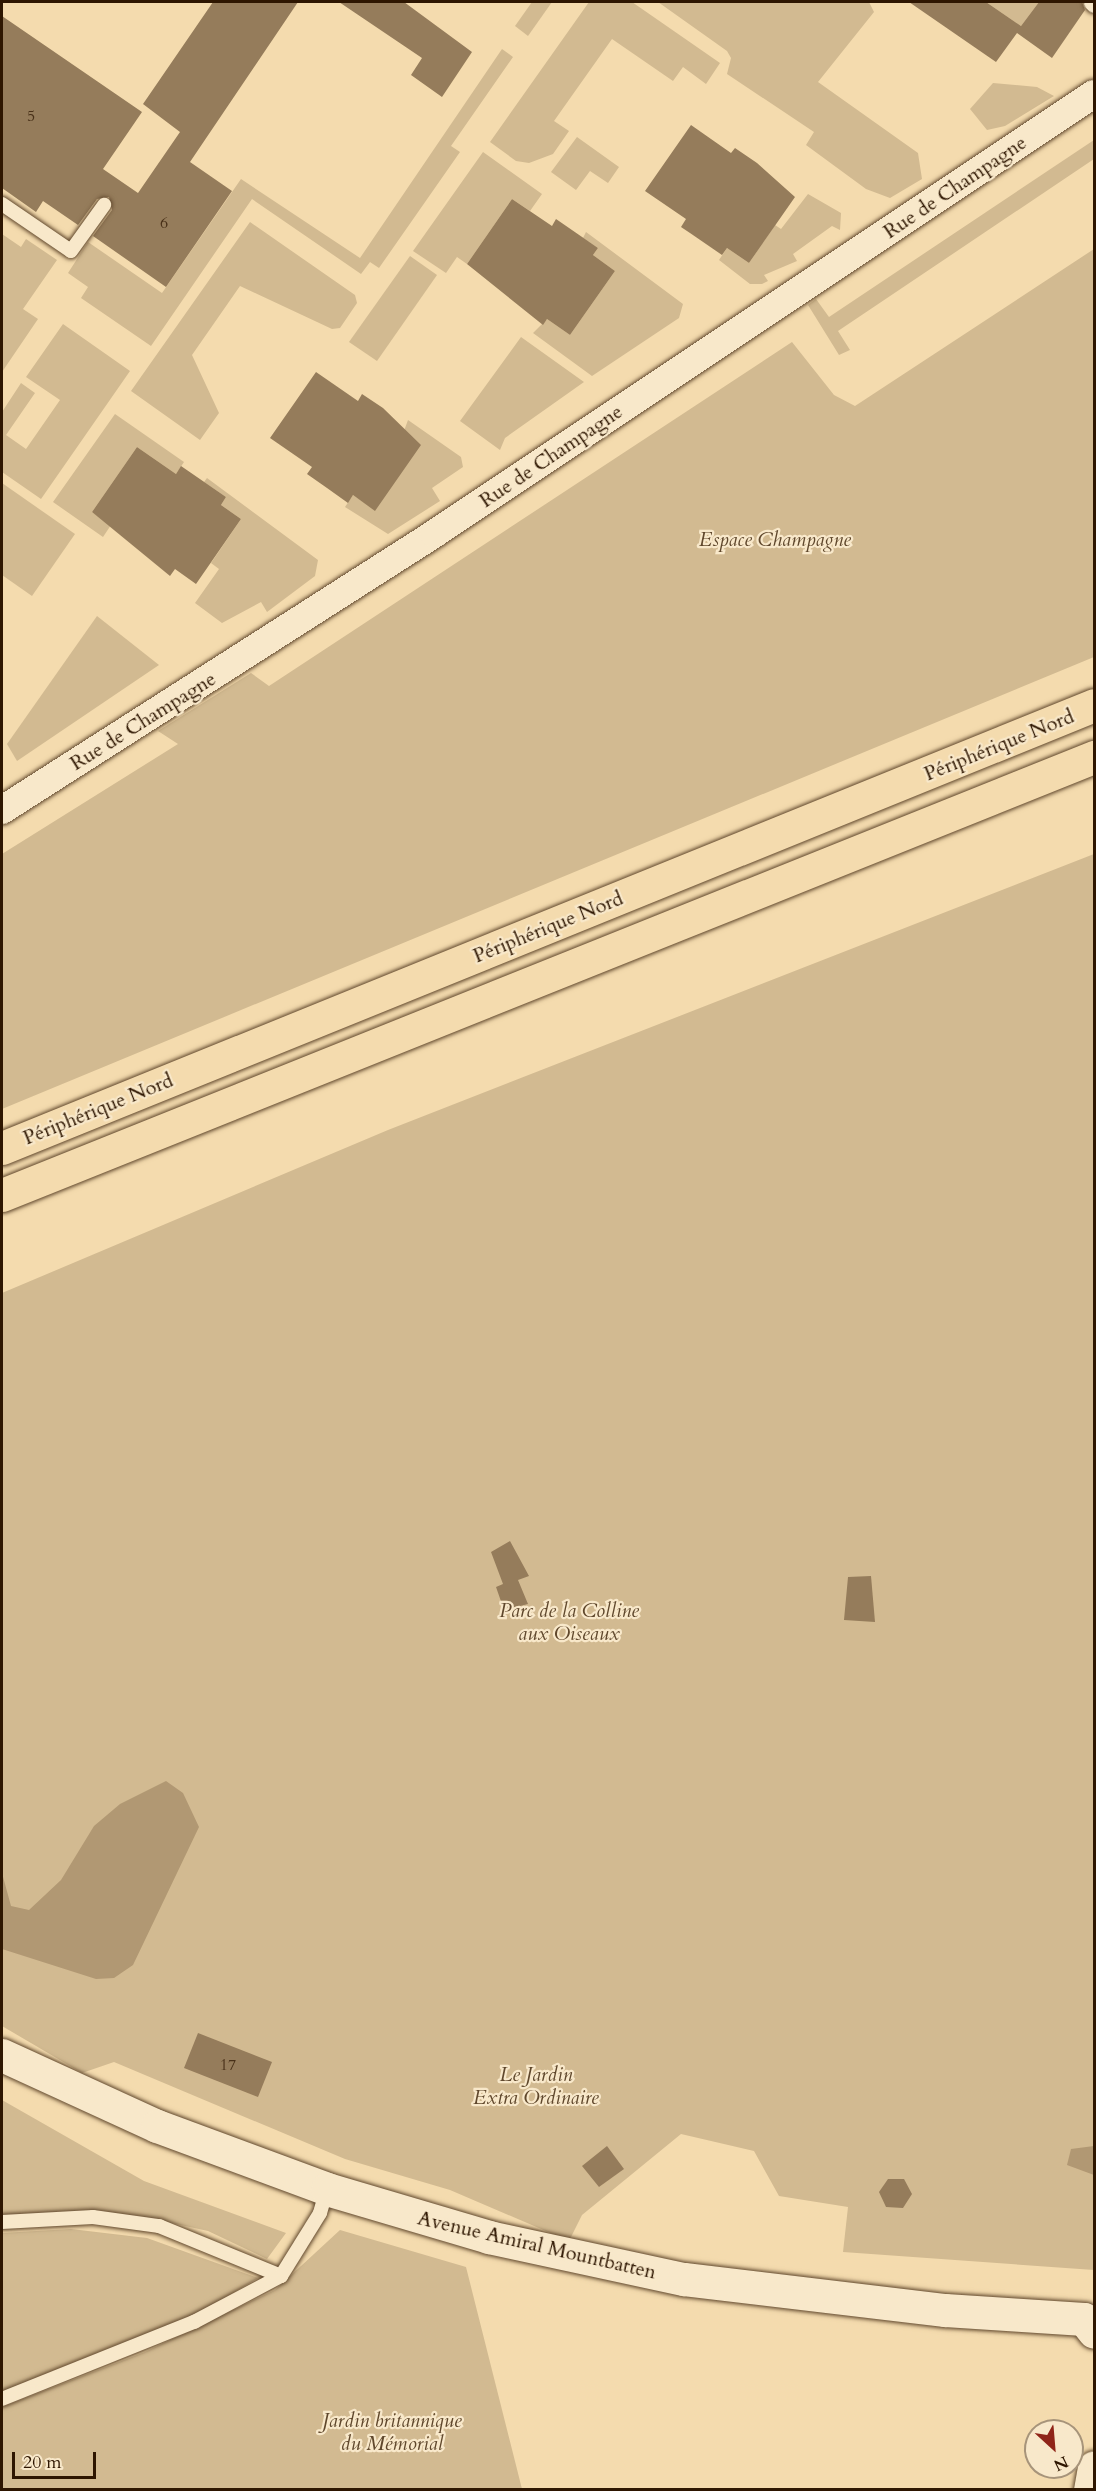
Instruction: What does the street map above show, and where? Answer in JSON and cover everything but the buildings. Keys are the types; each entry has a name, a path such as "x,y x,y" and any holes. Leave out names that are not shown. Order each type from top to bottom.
{"highway":[{"path":"1044,727 1095,682"},
{"name":"Périphérique Nord","path":"2,1148 1095,705"},
{"path":"2,1195 1044,780 1095,757"},
{"path":"1044,780 1095,764"}],"street":[{"name":"Rue de Champagne","path":"2,810 329,603 1095,94"},
{"name":"Avenue Amiral Mountbatten","path":"2,2055 157,2126 327,2189 489,2237 684,2279 945,2310 1084,2319 1095,2332"},
{"path":"1090,2490 1095,2467"}],"lane":[{"path":"2,204 71,251 104,206"},
{"path":"2,2399 194,2322 281,2276 320,2213 327,2189"},
{"path":"2,2222 93,2217 159,2226 281,2276"}],"green space":[{"path":"532,2 552,2 528,36 515,26"},
{"path":"589,2 632,2 720,63 706,84 683,67 673,81 612,39 554,121 569,131 553,154 529,163 516,161 490,142"},
{"path":"658,2 869,2 874,12 818,82 918,153 922,179 890,198 866,189 806,145 814,132 727,74 731,58 727,51"},
{"path":"986,2 1039,2 1021,26"},
{"path":"502,49 513,57 451,146 460,152 379,268 370,262 361,274 252,199 151,346 81,298 88,287 68,273 88,242 162,293 241,179 360,258"},
{"path":"993,83 1037,87 1054,96 1005,126 987,130 970,109"},
{"path":"577,137 619,167 608,183 590,171 576,190 551,172"},
{"path":"1094,140 1094,159 838,331 850,350 839,355 808,305 816,299 829,317"},
{"path":"483,152 542,194 530,211 512,199 467,264 457,257 446,273 413,251"},
{"path":"808,194 841,213 840,230 832,226 793,254 797,261 764,275 768,281 762,284 750,284 719,260 727,248 749,263 775,225 781,229"},
{"path":"250,222 355,295 357,303 340,328 332,329 240,286 192,355 219,413 200,440 131,391"},
{"path":"586,232 683,304 679,318 592,376 533,333 547,319 570,335 615,271 593,255 598,248 583,238"},
{"path":"2,234 21,247 26,239 57,260 23,309 38,319 2,372"},
{"name":"Espace Champagne","path":"1094,249 1094,657 2,1109 2,854 178,744 158,731 251,673 269,686 792,342 834,395 855,406"},
{"path":"410,256 437,275 377,361 349,342"},
{"path":"63,324 130,371 41,499 2,472 2,412 21,383 35,393 6,435 26,449 60,400 26,377"},
{"path":"521,337 584,382 505,438 500,450 460,421"},
{"path":"115,414 184,462 176,474 137,447 92,512 111,525 103,537 53,502"},
{"path":"408,420 461,457 463,467 432,488 440,501 388,534 345,507 353,495 375,510"},
{"path":"207,478 318,560 315,576 267,612 261,602 222,623 195,603 219,569 211,563 241,519 221,505 226,497 204,482"},
{"path":"2,483 75,534 32,596 2,575"},
{"path":"97,616 159,665 17,761 7,744"},
{"name":"Parc de la Colline aux Oiseaux","path":"1094,854 1094,2270 843,2252 848,2207 779,2196 754,2151 681,2134 582,2215 569,2241 450,2190 345,2159 114,2062 82,2073 2,2026 2,1293 388,1130"},
{"path":"2,2100 144,2181 286,2233 267,2259 208,2231 140,2216 72,2211 2,2215"},
{"path":"71,2229 147,2238 258,2278 196,2315 2,2393 2,2233"},
{"name":"Jardin britannique du Mémorial","path":"340,2230 466,2267 522,2489 2,2489 2,2407 145,2352 275,2290"}],"shaded area":[{"path":"166,1781 183,1793 199,1827 133,1965 114,1978 96,1979 2,1949 2,1873 11,1906 29,1910 61,1880 94,1826 120,1804"},
{"path":"1094,2146 1094,2175 1067,2165 1071,2149"}],"park label":[{"name":"Le Jardin Extra Ordinaire","path":"536,2086"}]}
